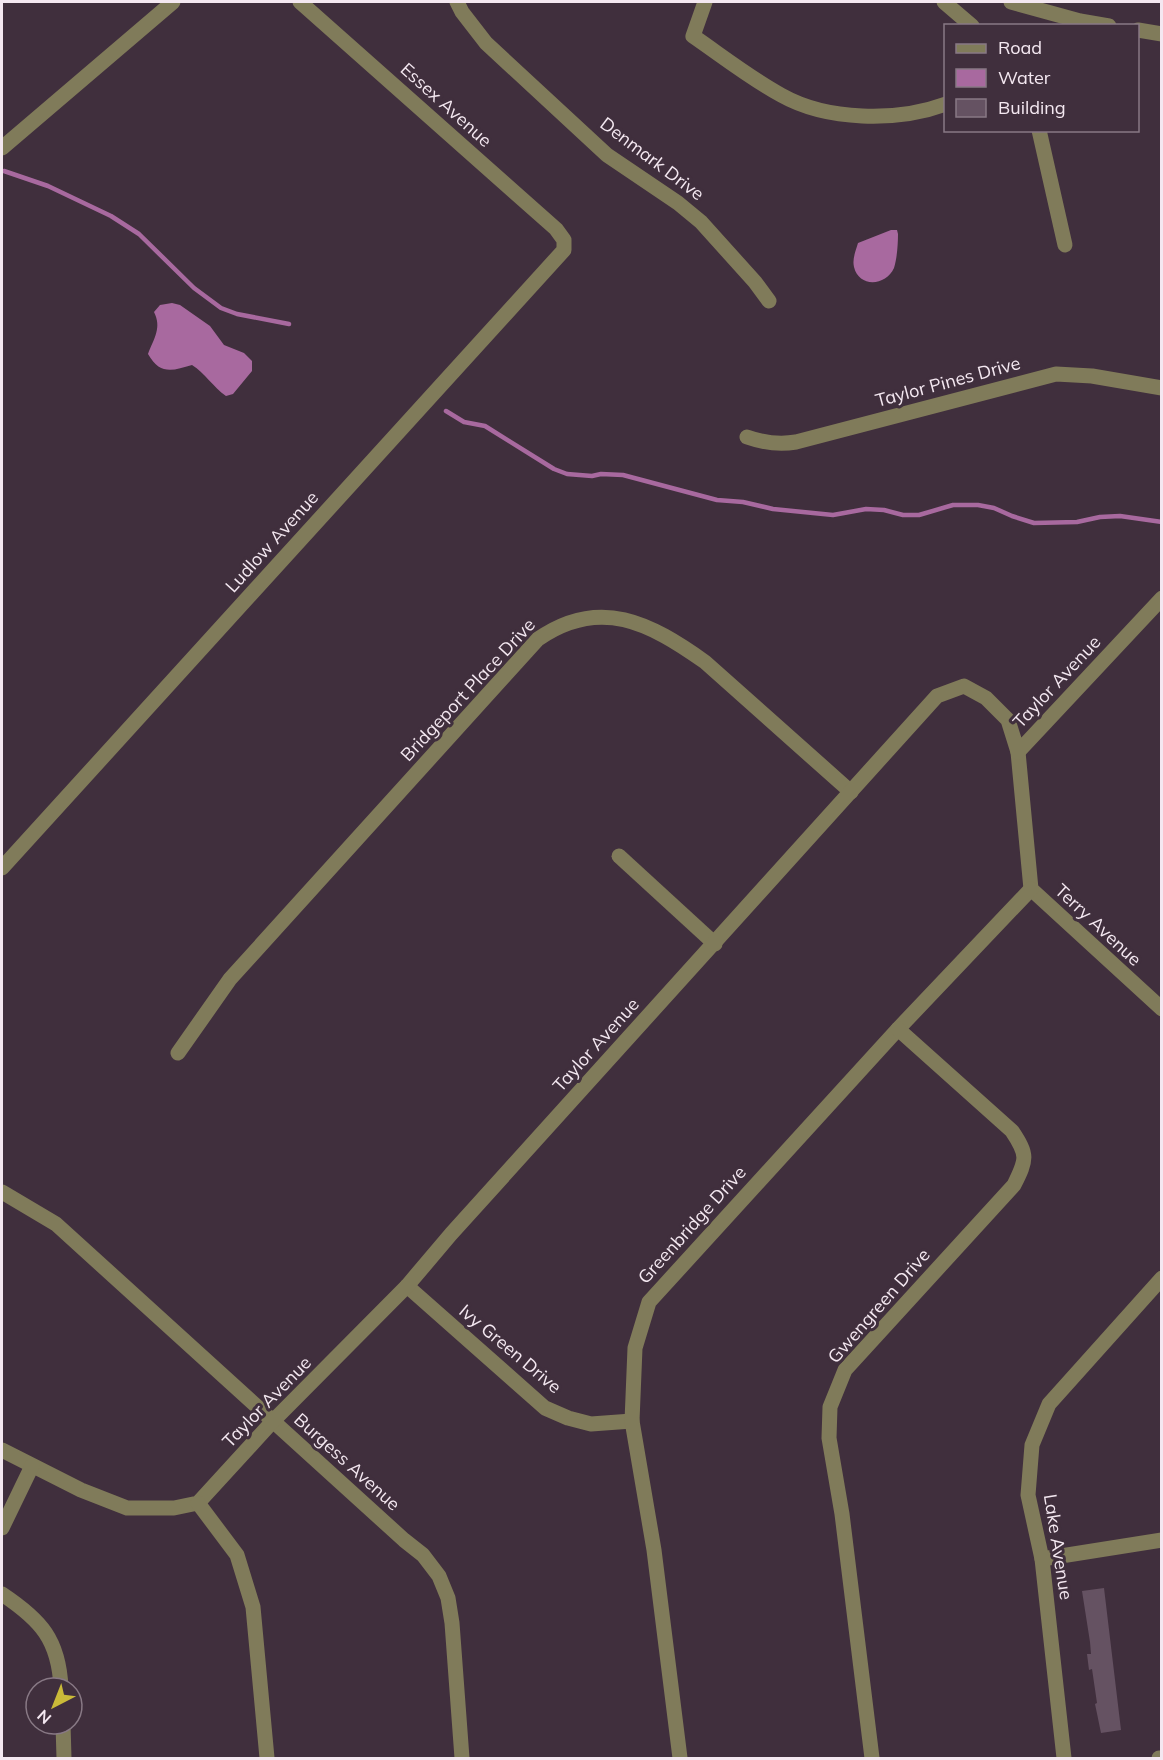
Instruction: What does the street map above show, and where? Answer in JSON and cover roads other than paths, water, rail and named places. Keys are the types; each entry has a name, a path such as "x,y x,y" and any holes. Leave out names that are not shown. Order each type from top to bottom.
{"street":[{"path":"2,148 173,2"},
{"name":"Essex Avenue","path":"300,2 556,229 564,240"},
{"name":"Denmark Drive","path":"457,2 486,44 607,154 678,203 701,222 755,282 769,302"},
{"path":"705,2 693,36 782,96 817,110 874,117 904,116 944,104"},
{"path":"944,2 970,24"},
{"path":"1011,2 1097,24"},
{"path":"1139,30 1161,34"},
{"path":"1039,132 1065,245"},
{"name":"Ludlow Avenue","path":"2,868 564,250 564,240"},
{"name":"Taylor Pines Drive","path":"747,437 766,444 796,442 1056,374 1092,376 1161,388"},
{"name":"Taylor Avenue","path":"198,1503 273,1421 407,1286 451,1234 937,696 964,686 986,698 1008,720 1018,752 1161,598"},
{"name":"Bridgeport Place Drive","path":"178,1053 230,979 538,639 567,622 604,617 624,620 663,635 683,646 705,662 851,792"},
{"name":"Terry Avenue","path":"1018,752 1031,889 1161,1009"},
{"path":"619,856 715,944"},
{"name":"Greenbridge Drive","path":"680,1758 654,1550 632,1421 635,1348 649,1302 898,1029 1031,889"},
{"name":"Gwengreen Drive","path":"872,1758 842,1514 829,1438 830,1407 845,1370 1014,1185 1023,1167 1024,1149 1012,1131 898,1029"},
{"name":"Burgess Avenue","path":"2,1192 56,1224 423,1555 439,1576 448,1598 452,1623 462,1758"},
{"name":"Lake Avenue","path":"1064,1758 1042,1559 1028,1495 1032,1445 1049,1404 1161,1278"},
{"name":"Ivy Green Drive","path":"407,1286 545,1408 568,1418 591,1424 632,1421"},
{"path":"2,1450 81,1490 127,1508 174,1508 198,1503 237,1555 253,1606 267,1758"},
{"path":"2,1528 32,1466"},
{"path":"1042,1559 1161,1540"},
{"path":"2,1594 24,1609 52,1640 60,1676"},
{"path":"63,1736 64,1758"}],"water":[{"path":"891,230 897,230 898,234 894,268 890,274 879,281 861,279 854,267 858,243"},
{"path":"172,303 180,305 210,326 224,345 244,353 252,361 252,371 233,394 226,396 192,365 167,370 157,365 148,354 157,328 154,312 160,305"}],"waterway":[{"path":"4,171 48,186 111,216 139,234 194,288 221,308 237,314 289,324"},
{"path":"446,411 464,422 485,426 554,469 567,474 623,475 717,500 743,502 773,509 833,515 866,509 919,515 953,505 978,505 994,508 1034,523 1077,522 1120,516 1162,522"}]}
